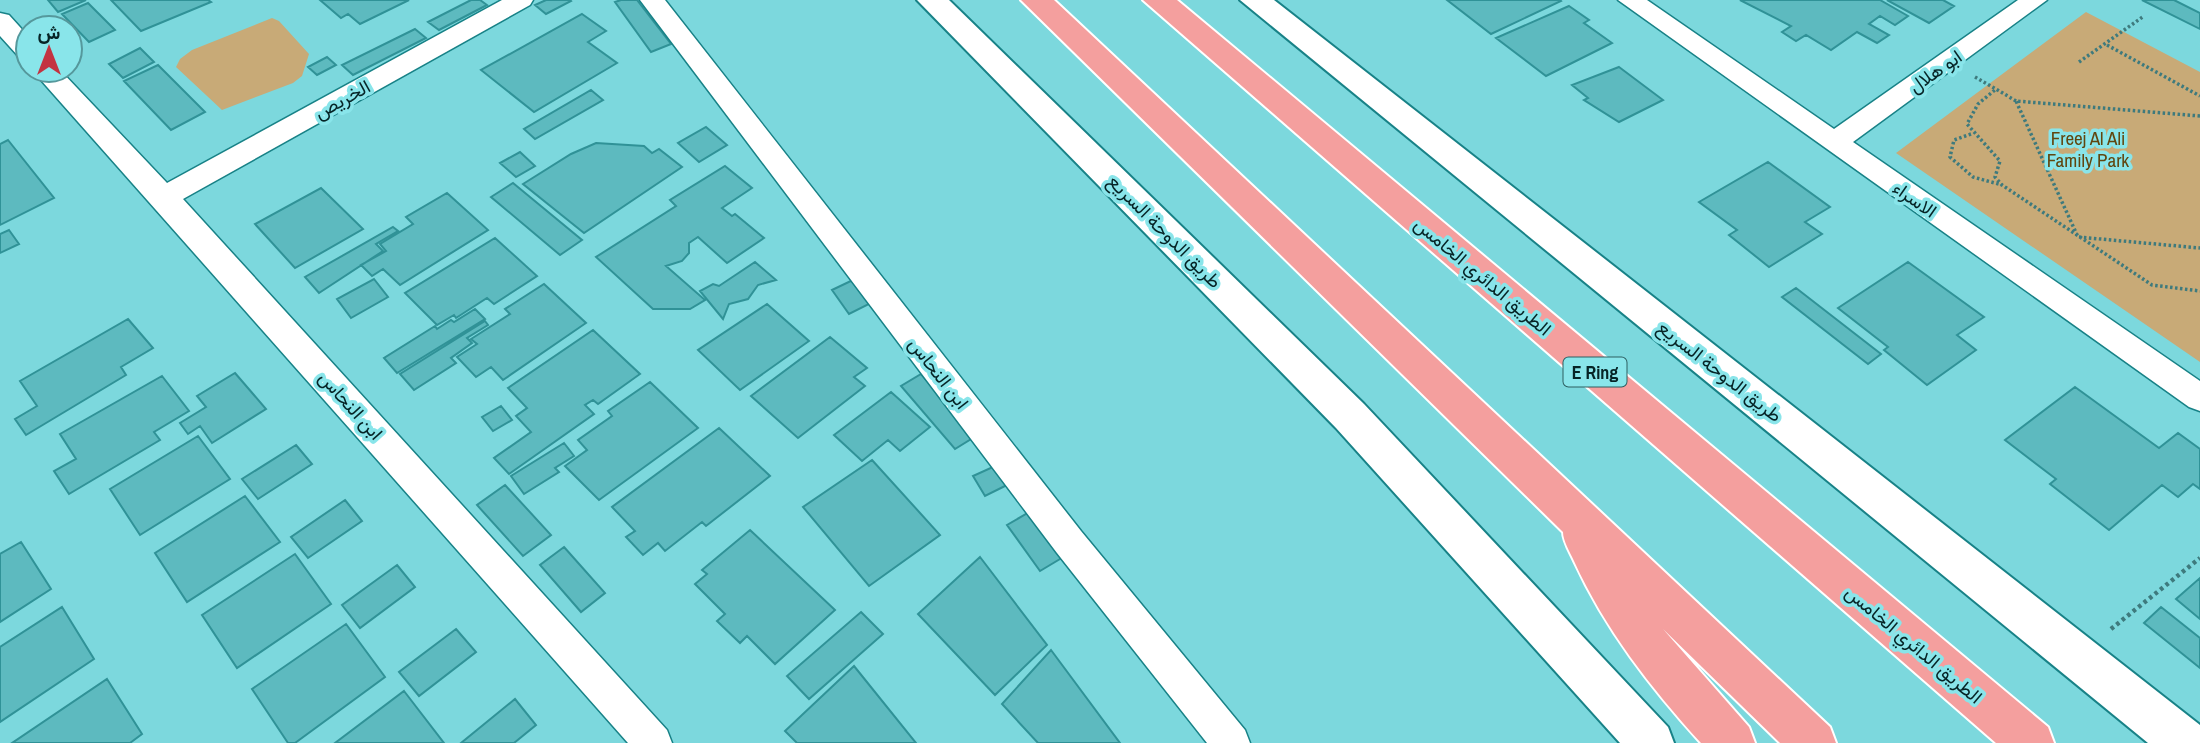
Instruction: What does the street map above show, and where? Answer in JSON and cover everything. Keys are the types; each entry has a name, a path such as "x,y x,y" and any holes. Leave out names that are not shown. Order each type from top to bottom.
{"highway":[{"path":"1036,0 1813,743"},
{"name":"الطريق الدائري الخامس","path":"1158,0 2031,743"},
{"path":"1574,513 1592,557 1633,625 1679,685 1732,743"}],"street":[{"name":"الخريص","path":"164,197 521,0"},
{"name":"ابن النحاس","path":"652,0 1069,542 1231,743"},
{"name":"طريق الدوحة السريع","path":"932,0 1350,416 1651,743"},
{"name":"طريق الدوحة السريع","path":"1255,0 2185,743"},
{"name":"الاسراء","path":"1630,0 2200,398"},
{"name":"ابو هلال","path":"1835,142 2035,0"},
{"path":"0,21 14,36"},
{"name":"ابن النحاس","path":"58,84 164,197 653,743"}],"path":[{"path":"2079,62 2144,16"},
{"path":"2106,45 2200,96"},
{"path":"2200,116 2016,101 1996,89 1971,110 1968,119 1971,134 1997,155 2000,161 1995,177 2002,185 2160,289 2187,288 2200,291"},
{"path":"2016,101 2078,237"},
{"path":"1971,134 1954,140 1950,157 1973,176 1991,184 2002,185"},
{"path":"2078,237 2200,248"},
{"path":"2102,636 2200,558"}],"green space":[{"name":"Freej Al Ali Family Park","path":"2086,12 2200,72 2200,362 1896,153"},
{"path":"272,18 279,21 309,54 302,76 293,83 222,110 176,67 180,59 192,50"}],"building":[{"path":"48,0 86,0 58,12"},
{"path":"111,0 208,0 211,2 141,31"},
{"path":"320,0 409,0 360,24 348,14 341,18"},
{"path":"471,0 480,0 487,5 439,30 428,22"},
{"path":"546,0 571,1 546,14 535,5"},
{"path":"637,0 671,44 651,52 615,2"},
{"path":"1447,0 1560,0 1561,1 1491,34"},
{"path":"1740,0 1880,0 1908,16 1895,25 1880,16 1869,24 1889,35 1877,43 1857,32 1831,50 1806,35 1796,41 1782,32 1791,26"},
{"path":"1887,0 1943,0 1954,6 1929,23"},
{"path":"2142,0 2174,0 2200,13 2200,29"},
{"path":"88,3 115,30 89,42 84,37 84,14 62,14"},
{"path":"1569,6 1589,20 1584,23 1612,43 1546,76 1496,38"},
{"path":"582,14 606,31 588,42 617,63 534,112 481,70"},
{"path":"415,29 426,38 353,75 342,65"},
{"path":"140,48 154,62 123,78 109,64"},
{"path":"327,57 336,65 317,75 308,67"},
{"path":"158,65 205,112 171,130 124,81"},
{"path":"1619,67 1663,100 1619,122 1584,100 1588,98 1572,85"},
{"path":"591,90 603,100 535,139 524,129"},
{"path":"706,127 727,145 699,162 678,143"},
{"path":"8,140 54,198 0,225 0,144"},
{"path":"596,143 644,146 652,153 659,149 682,167 584,233 523,184 571,154"},
{"path":"520,152 535,166 516,177 500,163"},
{"path":"1768,162 1830,207 1805,222 1822,234 1769,267 1729,235 1737,230 1699,202"},
{"path":"725,166 752,188 722,208 732,216 735,214 764,238 727,263 698,237 689,243 689,253 682,261 666,266 705,300 690,309 653,309 596,257 676,206 670,200"},
{"path":"513,183 582,240 560,255 491,197"},
{"path":"321,188 363,229 295,268 255,224"},
{"path":"447,193 488,230 400,285 383,269 372,276 361,265 386,251 380,244 413,224 406,217"},
{"path":"393,227 398,231 376,244 383,251 319,293 305,277"},
{"path":"9,230 19,244 0,253 0,234"},
{"path":"495,238 537,276 494,304 487,298 456,318 454,315 437,325 405,293"},
{"path":"755,262 776,280 758,285 748,299 729,304 723,319 700,291 713,284 719,286"},
{"path":"1908,262 1984,317 1957,335 1976,350 1927,385 1884,350 1888,347 1838,308"},
{"path":"857,278 875,301 849,314 832,290"},
{"path":"374,279 388,297 351,318 337,299"},
{"path":"544,284 586,323 503,380 491,367 476,377 457,357 477,344 471,339 510,314 505,309"},
{"path":"1796,288 1881,354 1868,364 1782,297"},
{"path":"767,304 809,341 740,390 698,350"},
{"path":"475,309 485,319 397,373 384,358 435,326 437,329 451,320 454,322"},
{"path":"128,319 153,348 121,367 126,375 26,435 15,419 37,406 20,381"},
{"path":"485,321 488,325 467,338 472,343 451,358 456,363 414,390 400,374"},
{"path":"593,330 640,374 598,404 593,400 585,405 594,414 509,474 494,458 531,432 516,416 527,408 508,388"},
{"path":"830,337 867,368 854,377 865,386 798,438 751,396"},
{"path":"235,373 266,409 212,443 200,426 188,434 180,423 206,407 197,396"},
{"path":"921,374 976,436 955,449 901,386"},
{"path":"162,376 189,411 154,432 160,440 69,494 54,471 76,459 60,434"},
{"path":"650,382 698,428 599,500 565,466 587,450 578,440 612,416 608,411"},
{"path":"2075,387 2159,448 2178,433 2200,449 2200,489 2193,484 2178,497 2162,485 2109,530 2050,484 2056,479 2005,440"},
{"path":"891,392 930,427 900,451 888,440 862,461 834,435"},
{"path":"501,406 512,420 493,431 482,417"},
{"path":"719,428 770,476 706,526 702,522 665,551 658,543 643,555 626,537 635,531 612,507"},
{"path":"198,436 230,479 140,535 110,489"},
{"path":"564,443 574,456 555,468 559,472 524,494 511,476"},
{"path":"296,445 312,464 258,499 242,479"},
{"path":"872,460 940,535 869,586 803,507"},
{"path":"995,466 1007,485 985,496 973,476"},
{"path":"505,485 551,535 523,556 477,505"},
{"path":"245,496 280,542 187,602 155,553"},
{"path":"345,500 362,521 308,558 291,537"},
{"path":"1031,511 1065,556 1040,571 1007,525"},
{"path":"750,530 835,610 775,664 747,636 740,643 717,621 725,614 695,584 707,574 702,570"},
{"path":"21,542 51,589 0,622 0,554"},
{"path":"564,547 605,593 581,612 540,565"},
{"path":"295,554 331,604 237,668 202,615"},
{"path":"980,557 1047,645 995,695 918,614"},
{"path":"397,565 415,587 360,628 342,605"},
{"path":"2200,578 2200,619 2176,599"},
{"path":"62,607 94,659 0,722 0,647"},
{"path":"2161,607 2200,638 2200,668 2144,623"},
{"path":"861,612 883,634 809,699 787,676"},
{"path":"346,624 385,677 295,743 288,743 252,689"},
{"path":"456,629 476,652 419,696 399,672"},
{"path":"1051,650 1120,743 1038,743 1002,704"},
{"path":"854,666 916,743 797,743 785,731"},
{"path":"107,679 142,734 130,743 12,743"},
{"path":"404,691 444,743 335,743"},
{"path":"515,699 536,725 514,743 461,743"}]}
